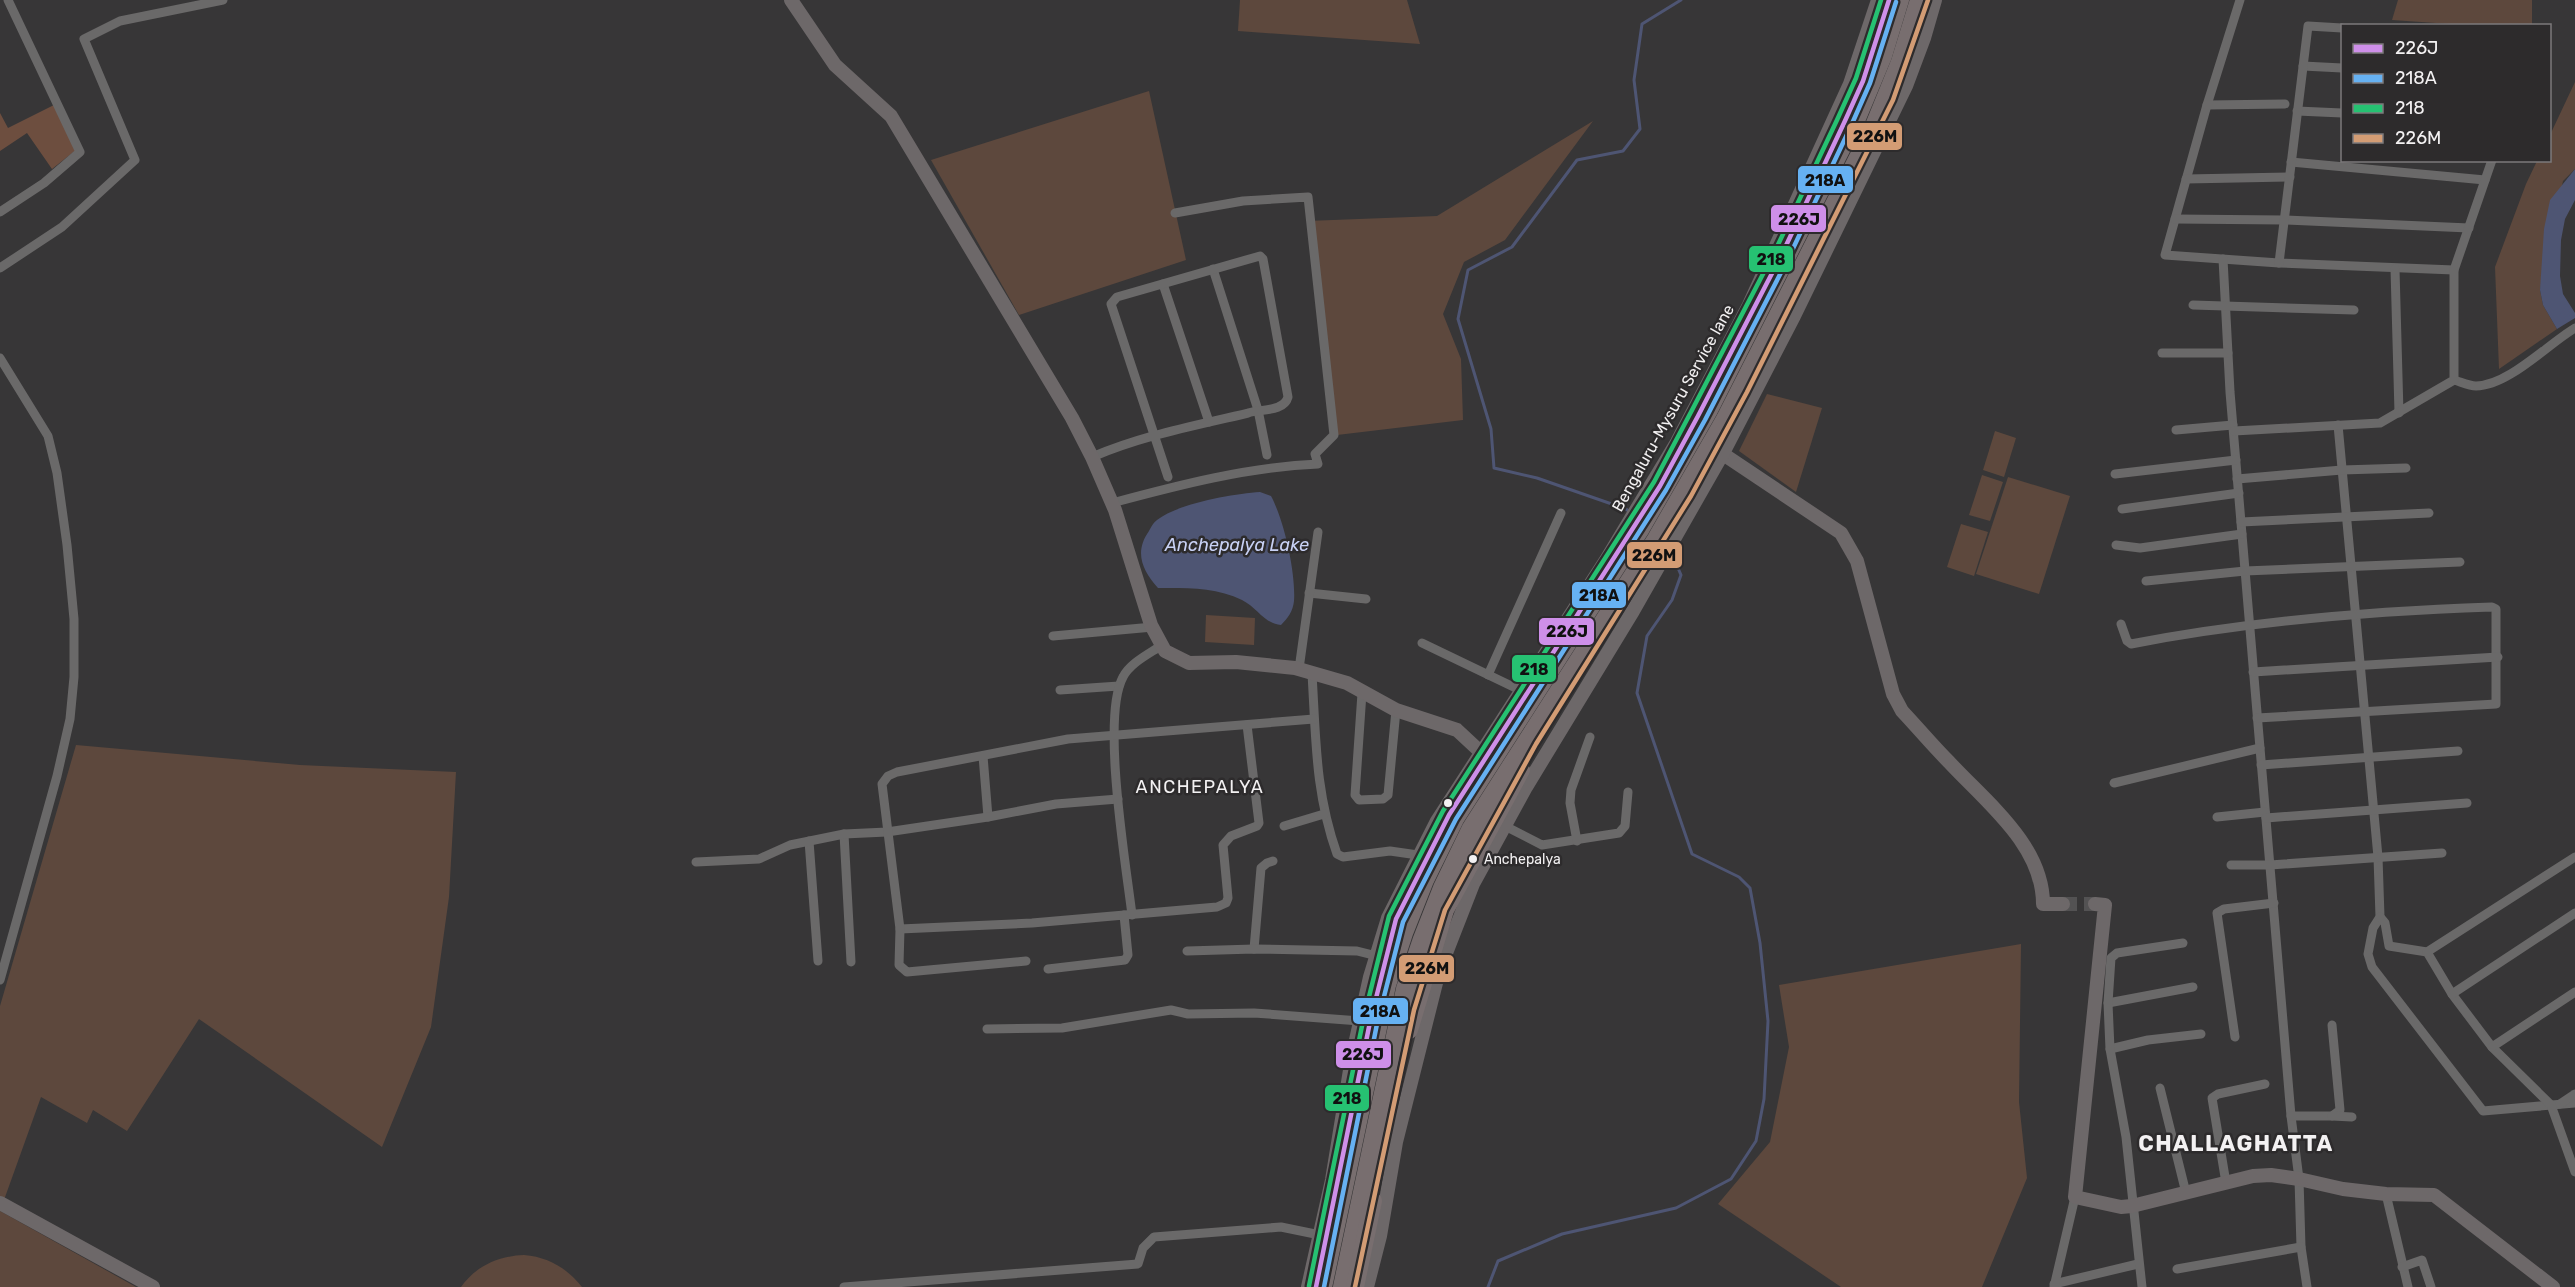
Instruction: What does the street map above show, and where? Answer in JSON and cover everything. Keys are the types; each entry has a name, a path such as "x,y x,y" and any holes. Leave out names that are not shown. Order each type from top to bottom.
{"highway":[{"path":"1316,1287 1370,1022 1396,919 1449,815 1484,755 1657,484 1718,378 1782,254 1863,81 1889,0"},
{"path":"1323,1287 1387,985 1425,880 1455,819 1640,530 1709,410 1857,118 1883,56 1900,0"},
{"path":"1342,1287 1406,990 1422,939 1442,888 1471,828 1656,539 1725,419 1874,126 1900,62 1919,0"},
{"path":"1355,1287 1414,1010 1445,910 1630,606 1719,451 1893,100 1928,0"},
{"path":"1870,59 1904,71"}],"street":[{"path":"0,268 62,227 135,160 84,39 120,21 223,0"},
{"path":"791,0 835,65 891,116 1072,418 1112,503 1153,627 1165,651 1189,663 1236,662 1305,672 1347,683 1396,710 1457,730 1484,755 1521,783 1505,826 1473,884 1439,971 1396,1142 1380,1236 1366,1287"},
{"name":"Bengaluru-Mysuru Service lane","path":"1657,484 1749,305 1850,84 1878,0"},
{"path":"1935,0 1906,86 1794,315 1719,451 1841,533 1857,561 1893,694 1902,711 1996,811 2020,840 2038,871 2043,890 2043,904 2063,904"},
{"path":"2240,0 2207,105 2165,255 2279,263 2454,270"},
{"path":"0,212 44,183 80,152 6,4"},
{"path":"2279,263 2308,26 2341,28"},
{"path":"2303,66 2341,68"},
{"path":"2207,105 2285,104"},
{"path":"2297,111 2341,113"},
{"path":"2291,162 2485,180"},
{"path":"2454,380 2454,270 2491,162"},
{"path":"2186,179 2290,177"},
{"path":"1112,503 1174,486 1267,469 1318,464 1315,454 1334,435 1308,196 1244,201 1175,213"},
{"path":"2175,219 2284,220 2469,228"},
{"path":"1092,457 1155,434 1285,404 1288,397 1263,259 1259,256 1117,297 1111,304 1155,434 1168,477"},
{"path":"2223,259 2233,428 2259,748 2291,1116 2299,1179 2301,1247 2307,1287"},
{"path":"2395,268 2398,412"},
{"path":"1213,269 1258,410 1267,455"},
{"path":"1163,284 1209,422"},
{"path":"2193,305 2354,310"},
{"path":"2176,430 2380,423 2454,380 2474,386 2491,384 2575,328"},
{"path":"2162,353 2228,354"},
{"path":"0,358 48,436 57,473 68,545 74,677 70,719 57,776 0,980"},
{"path":"2338,425 2378,857 2380,917 2373,928 2368,954 2372,967 2483,1112 2575,1103"},
{"path":"2115,474 2236,460"},
{"path":"2238,479 2342,470 2406,468"},
{"path":"2122,509 2239,493"},
{"path":"1488,675 1561,513"},
{"path":"2241,522 2429,513"},
{"path":"1318,532 1310,593 1305,672 1314,719 1317,773 1324,814 1337,853 1341,856 1390,851 1418,855"},
{"path":"2116,545 2140,548 2242,534"},
{"path":"2146,581 2245,571 2460,562"},
{"path":"1310,593 1366,599"},
{"path":"2121,624 2127,641 2131,644 2249,624 2492,607 2497,611 2496,704 2257,718"},
{"path":"1053,636 1153,627"},
{"path":"1422,643 1524,691"},
{"path":"1048,969 1125,960 1128,955 1128,915 1115,734 1119,686 1125,672 1161,645"},
{"path":"2253,672 2498,657"},
{"path":"1060,690 1119,686"},
{"path":"1362,693 1355,795 1359,800 1383,799 1388,795 1396,710"},
{"path":"1026,961 904,971 899,965 900,929 882,784 888,776 897,772 1068,739 1314,719"},
{"path":"900,929 1032,923 1217,907 1226,903 1228,898 1223,845 1231,836 1257,826 1259,823 1247,724"},
{"path":"1577,841 1570,803 1571,790 1590,737"},
{"path":"2114,783 2259,748"},
{"path":"2261,765 2458,751"},
{"path":"1308,1287 1330,1189 1360,1021 1388,918 1437,821 1484,755"},
{"path":"983,756 988,817"},
{"path":"1505,826 1542,845 1619,833 1623,830 1628,792"},
{"path":"696,862 759,859 790,845 844,834 887,832 1056,804 1118,799"},
{"path":"2217,817 2467,803"},
{"path":"1284,826 1324,814"},
{"path":"844,834 852,962"},
{"path":"809,841 818,961"},
{"path":"2231,865 2442,853"},
{"path":"2371,947 2389,946 2427,952 2575,857"},
{"path":"1254,949 1262,868 1273,861"},
{"path":"2235,1037 2217,912 2224,909 2274,903"},
{"path":"2095,904 2105,905 2075,1197 2054,1286 2138,1264"},
{"path":"2452,994 2575,914"},
{"path":"2380,917 2385,923 2389,946"},
{"path":"2142,1287 2126,1137 2110,1049 2108,1003 2112,958 2117,953 2183,943"},
{"path":"1187,951 1254,949 1357,951 1377,956"},
{"path":"2427,952 2452,994 2492,1047 2554,1105 2575,1172"},
{"path":"2108,1003 2193,987"},
{"path":"2492,1047 2575,992"},
{"path":"987,1029 1062,1028 1171,1010 1188,1014 1254,1013 1360,1021"},
{"path":"2332,1025 2340,1107 2332,1116"},
{"path":"2110,1049 2148,1040 2201,1034"},
{"path":"2226,1183 2212,1098 2265,1084"},
{"path":"2160,1088 2186,1194"},
{"path":"2554,1105 2575,1094"},
{"path":"2291,1116 2352,1117"},
{"path":"2075,1197 2121,1207 2132,1206 2261,1175 2386,1194 2421,1193 2440,1198 2553,1287"},
{"path":"2386,1194 2402,1268 2409,1287"},
{"path":"0,1203 153,1287"},
{"path":"844,1287 1138,1264 1143,1248 1154,1237 1281,1227 1320,1234"},
{"path":"2177,1269 2301,1247"},
{"path":"2402,1268 2422,1260 2431,1287"}],"shaded area":[{"path":"1240,0 1407,0 1420,44 1238,31"},
{"path":"2398,0 2532,0 2532,24 2450,24 2392,20"},
{"path":"2575,82 2575,169 2563,181 2540,290 2543,305 2557,329 2499,369 2495,267 2537,162 2551,162 2551,133"},
{"path":"1149,91 1186,260 1019,315 931,160"},
{"path":"54,105 76,150 52,169 27,133 0,151 0,113 8,128"},
{"path":"1593,121 1505,240 1464,262 1443,314 1461,359 1463,420 1337,435 1307,221 1437,216"},
{"path":"1767,394 1822,408 1796,492 1739,451"},
{"path":"1995,431 2016,438 2004,477 1983,470"},
{"path":"1982,475 2003,482 1990,521 1969,515"},
{"path":"2008,477 2070,496 2039,594 1976,574"},
{"path":"1961,524 1988,532 1974,576 1947,567"},
{"path":"1206,615 1255,618 1254,645 1205,642"},
{"path":"76,745 300,765 456,772 449,897 431,1027 382,1147 199,1019 127,1131 93,1110 87,1123 41,1097 4,1200 0,1198 0,1006"},
{"path":"2021,944 2019,1102 2027,1178 1982,1287 1841,1287 1718,1204 1770,1142 1789,1047 1779,985"},
{"path":"0,1211 136,1287 0,1287"},
{"path":"524,1255 549,1261 570,1274 582,1287 461,1287 474,1273 488,1264 505,1257"}],"water":[{"path":"2575,169 2575,200 2565,219 2561,240 2560,276 2563,294 2575,313 2575,318 2557,329 2543,305 2540,290 2544,229 2550,200"},
{"name":"Anchepalya Lake","path":"1260,492 1271,496 1276,506 1285,532 1291,562 1293,605 1290,614 1281,625 1275,624 1248,603 1232,596 1201,589 1158,588 1144,568 1141,554 1144,539 1156,521 1192,504 1221,497"}],"waterway":[{"path":"1631,513 1626,509 1537,478 1494,468 1491,429 1458,319 1468,270 1512,247 1577,160 1623,151 1640,129 1634,80 1642,24 1681,0"},
{"path":"1488,1287 1498,1261 1562,1234 1676,1208 1731,1179 1756,1141 1764,1099 1768,1021 1760,943 1750,888 1739,877 1692,854 1637,693 1647,636 1672,600 1681,575 1672,554"}],"tunnel":[{"path":"2063,904 2095,904"}],"transit line":[{"name":"218","path":"1309,1286 1363,1021 1389,916 1443,811 1654,482 1775,251 1837,120 1856,78 1881,0"},
{"name":"226J","path":"1316,1287 1370,1022 1396,919 1449,815 1660,486 1698,416 1782,254 1844,123 1863,81 1889,0"},
{"name":"226M","path":"1355,1287 1414,1010 1445,910 1536,744 1691,496 1747,392 1893,100 1928,0"},
{"name":"218A","path":"1324,1287 1377,1024 1403,922 1456,819 1666,490 1705,420 1789,257 1851,126 1870,83 1896,2"}],"place":[{"name":"Anchepalya","path":"1473,859"}],"district":[{"name":"ANCHEPALYA","path":"1200,787"},
{"name":"CHALLAGHATTA","path":"2236,1143"}]}
